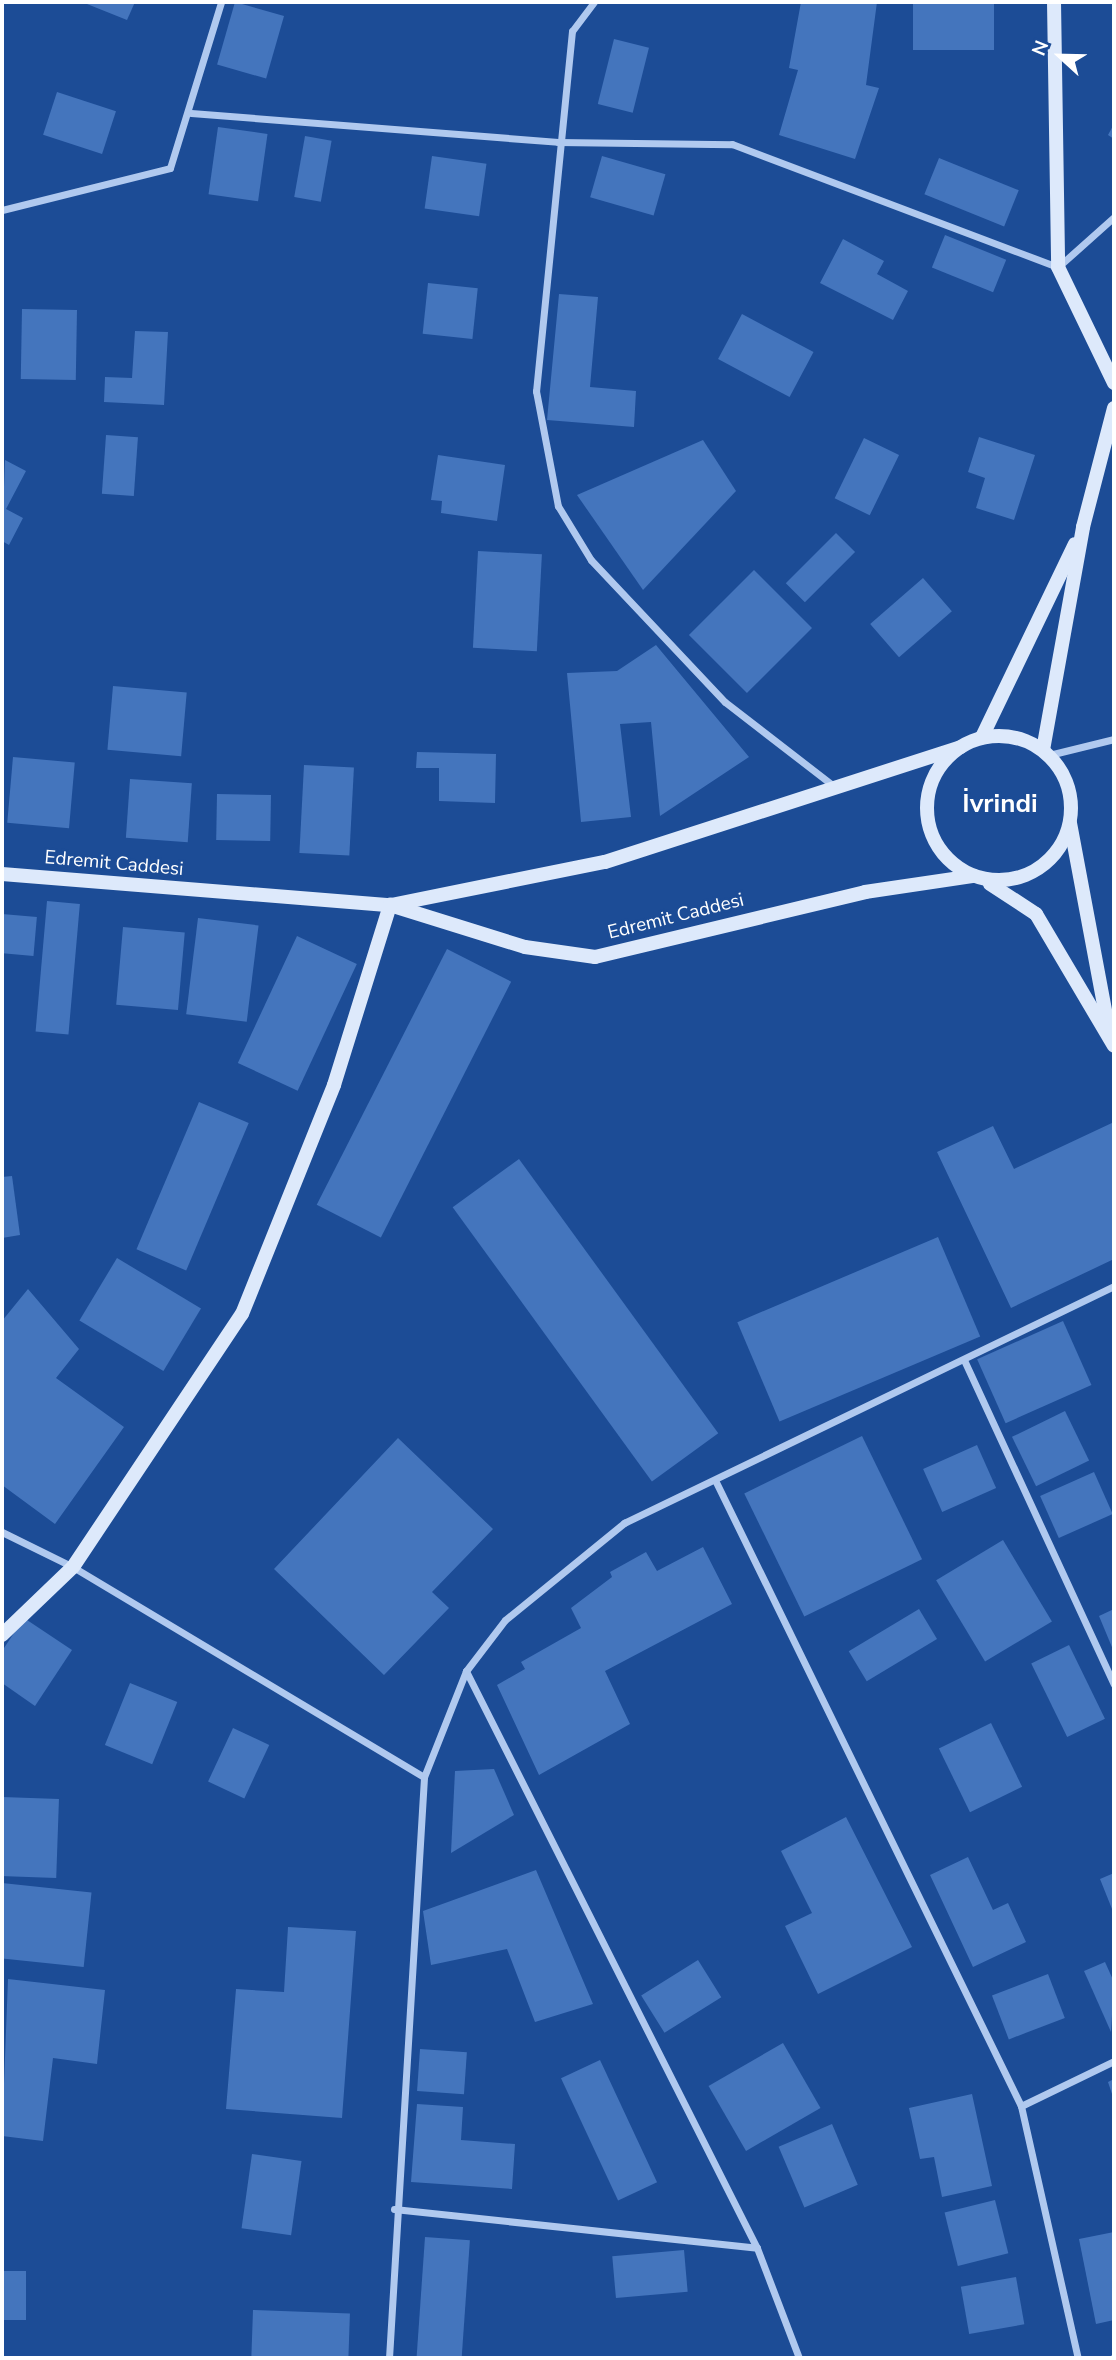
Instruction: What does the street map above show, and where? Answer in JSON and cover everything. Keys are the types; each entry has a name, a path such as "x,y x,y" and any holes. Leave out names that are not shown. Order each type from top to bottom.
{"main road":[{"path":"1054,2 1058,267 1114,383"},
{"path":"1083,527 982,737 1003,736 1046,753 1083,527 1114,408"},
{"name":"Edremit Caddesi","path":"390,905 605,862 839,789 982,737"},
{"name":"Edremit Caddesi","path":"960,747 941,763 926,808 941,853 977,878 1016,895 1035,914 1113,1038"},
{"name":"Edremit Caddesi","path":"1046,753 1066,786 1070,821 1113,1038"},
{"name":"Edremit Caddesi","path":"2,874 390,905 525,947 595,957 865,892 977,878 1027,876 1062,844 1070,821"},
{"path":"2,1635 73,1567 242,1314 334,1084 390,905"}],"street":[{"path":"2,210 170,169 191,113 221,2"},
{"path":"594,2 572,31 558,142 536,391 558,506 591,560 725,702 839,789"},
{"path":"191,113 558,142 732,144 1058,267 1114,217"},
{"path":"1046,753 1114,739"},
{"path":"389,2358 394,2209 424,1777 466,1671 505,1620 624,1523 716,1482 1114,1286"},
{"path":"964,1360 1114,1684"},
{"path":"716,1482 1021,2106 1078,2358"},
{"path":"2,1532 73,1567 424,1777"},
{"path":"466,1671 757,2248 799,2358"},
{"path":"1021,2106 1114,2062"},
{"path":"394,2209 757,2248"}],"building":[{"path":"82,2 135,2 127,20"},
{"path":"235,2 284,16 266,79 217,64"},
{"path":"801,2 877,2 866,85 879,88 855,159 779,135 798,70 789,68"},
{"path":"913,2 994,2 994,50 913,50"},
{"path":"614,39 649,48 633,113 598,104"},
{"path":"57,92 116,111 102,154 43,135"},
{"path":"1114,124 1114,139 1108,135"},
{"path":"218,127 268,134 258,201 209,194"},
{"path":"305,136 332,141 321,202 294,197"},
{"path":"432,156 486,164 479,216 425,208"},
{"path":"602,156 665,174 654,216 590,197"},
{"path":"939,158 1019,190 1004,226 924,194"},
{"path":"945,235 1006,260 993,292 932,267"},
{"path":"843,239 884,261 877,274 908,291 893,320 820,283"},
{"path":"428,283 478,288 472,339 423,334"},
{"path":"559,294 598,297 590,387 636,391 634,427 547,420"},
{"path":"22,309 77,310 76,380 21,379"},
{"path":"742,314 814,352 790,397 718,359"},
{"path":"135,331 168,332 164,405 104,402 105,377 132,378"},
{"path":"106,435 138,437 134,496 102,494"},
{"path":"979,437 1035,455 1014,520 976,508 985,478 968,472"},
{"path":"864,438 899,455 870,515 835,498"},
{"path":"703,440 736,491 643,590 577,495"},
{"path":"438,455 505,465 497,521 441,513 442,501 431,500"},
{"path":"5,460 26,471 6,509 23,518 9,545 2,541"},
{"path":"836,533 855,552 805,602 786,583"},
{"path":"478,551 542,554 537,651 473,648"},
{"path":"754,570 812,628 747,693 689,635"},
{"path":"923,578 952,611 899,657 870,624"},
{"path":"656,645 749,757 660,816 651,722 620,724 631,817 581,822 567,673 617,671"},
{"path":"113,686 187,692 181,756 107,750"},
{"path":"417,752 496,754 495,803 439,801 439,768 416,768"},
{"path":"13,757 75,762 69,828 7,823"},
{"path":"304,765 354,768 349,855 299,853"},
{"path":"130,779 192,783 188,842 126,838"},
{"path":"217,794 271,795 270,841 216,840"},
{"path":"47,901 80,904 68,1034 36,1032"},
{"path":"2,914 37,917 33,956 2,953"},
{"path":"198,918 259,925 247,1022 186,1014"},
{"path":"123,927 185,932 178,1010 116,1005"},
{"path":"297,936 357,964 298,1091 238,1063"},
{"path":"447,949 511,982 381,1237 317,1205"},
{"path":"199,1102 249,1123 186,1270 136,1249"},
{"path":"1114,1122 1114,1259 1011,1308 937,1152 993,1126 1014,1169"},
{"path":"519,1159 718,1433 652,1481 453,1207"},
{"path":"12,1176 20,1235 2,1238 2,1177"},
{"path":"938,1237 980,1336 780,1422 737,1322"},
{"path":"117,1258 201,1308 163,1371 79,1321"},
{"path":"28,1289 79,1349 56,1378 124,1427 55,1524 2,1485 2,1321"},
{"path":"1063,1321 1091,1385 1006,1423 977,1359"},
{"path":"1065,1411 1089,1460 1036,1486 1012,1437"},
{"path":"862,1436 922,1559 804,1617 744,1493"},
{"path":"398,1438 493,1529 432,1592 449,1608 384,1675 274,1569"},
{"path":"977,1445 996,1488 942,1512 923,1469"},
{"path":"1094,1472 1113,1514 1059,1538 1040,1496"},
{"path":"1003,1540 1052,1621 985,1662 936,1580"},
{"path":"703,1547 732,1604 605,1671 630,1724 539,1775 497,1685 525,1669 521,1662 581,1628 571,1608 612,1577 610,1572 646,1552 657,1571"},
{"path":"919,1609 937,1639 867,1681 849,1651"},
{"path":"1114,1609 1114,1652 1099,1616"},
{"path":"24,1618 72,1650 35,1706 2,1683 2,1651"},
{"path":"1069,1645 1105,1719 1067,1737 1031,1663"},
{"path":"130,1683 177,1702 152,1764 105,1745"},
{"path":"991,1723 1022,1787 970,1812 939,1748"},
{"path":"233,1728 269,1745 244,1798 208,1781"},
{"path":"494,1769 514,1815 451,1853 455,1771"},
{"path":"2,1797 59,1799 56,1878 2,1876"},
{"path":"846,1817 912,1947 818,1994 785,1926 812,1913 781,1851"},
{"path":"968,1857 993,1910 1008,1903 1026,1942 973,1967 930,1875"},
{"path":"536,1870 593,2004 535,2022 507,1949 431,1965 423,1911"},
{"path":"1114,1873 1114,1914 1100,1879"},
{"path":"2,1883 92,1892 84,1967 2,1958"},
{"path":"288,1927 356,1931 342,2118 226,2109 236,1989 284,1992"},
{"path":"698,1960 721,1997 664,2033 641,1996"},
{"path":"1105,1962 1114,1982 1111,2032 1084,1971"},
{"path":"1048,1974 1065,2018 1009,2039 992,1996"},
{"path":"8,1979 105,1990 97,2064 53,2058 43,2141 2,2136"},
{"path":"783,2043 820,2108 746,2151 709,2086"},
{"path":"420,2049 467,2052 464,2094 417,2091"},
{"path":"600,2060 657,2182 618,2201 561,2078"},
{"path":"1114,2079 1114,2100 1108,2082"},
{"path":"972,2094 992,2186 942,2197 934,2157 920,2159 909,2108"},
{"path":"417,2104 463,2107 461,2140 515,2144 512,2189 411,2182"},
{"path":"832,2124 858,2185 804,2207 779,2147"},
{"path":"252,2154 302,2161 291,2235 242,2228"},
{"path":"995,2200 1008,2253 958,2266 945,2213"},
{"path":"1114,2232 1114,2320 1096,2324 1079,2239"},
{"path":"425,2237 470,2240 462,2358 417,2358"},
{"path":"684,2250 688,2292 616,2298 612,2256"},
{"path":"2,2271 26,2271 26,2320 2,2320"},
{"path":"1016,2277 1024,2324 969,2334 961,2287"},
{"path":"253,2310 350,2313 348,2358 251,2358"}],"district":[{"name":"İvrindi","path":"1000,804"}]}
